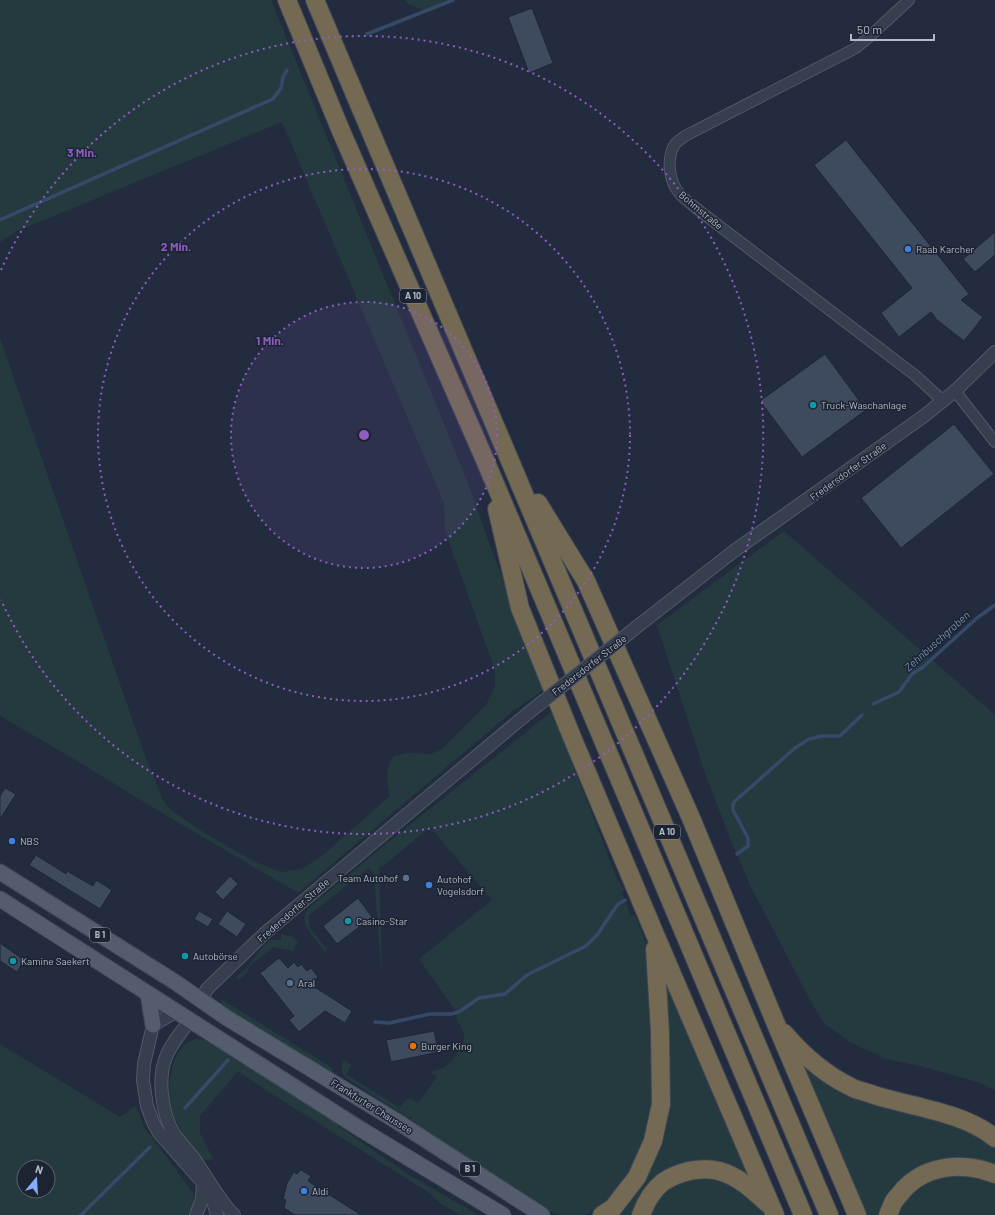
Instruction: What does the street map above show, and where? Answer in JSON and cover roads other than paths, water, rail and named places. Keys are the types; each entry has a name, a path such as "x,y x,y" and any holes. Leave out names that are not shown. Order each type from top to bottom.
{"highway":[{"name":"A 10","path":"287,0 341,132 485,460 803,1215"},
{"name":"A 10","path":"315,0 829,1215"},
{"path":"505,449 586,581 691,818 857,1215"},
{"path":"485,460 520,608 572,737 654,932 774,1212"},
{"path":"602,1215 613,1208 637,1177 653,1141 661,1104 660,1032 654,932"},
{"path":"776,1024 796,1047 810,1059 828,1073 851,1087 896,1102 960,1119 978,1127 995,1138"},
{"path":"888,1215 895,1200 908,1185 923,1174 938,1169 956,1166 979,1168 995,1174"},
{"path":"641,1215 648,1200 662,1183 678,1174 702,1168 718,1170 734,1177 750,1188 774,1212"}],"main road":[{"name":"Frankfurter Chaussee","path":"0,872 175,982 227,1018 398,1122 542,1215"},
{"name":"B 1","path":"0,899 175,1012 369,1134 503,1215"},
{"path":"148,994 153,1025"},
{"path":"175,1012 200,1000"},
{"path":"190,1021 200,1000"}],"street":[{"name":"Bohmstraße","path":"909,0 856,48 685,136 676,143 672,149 670,162 672,181 680,194 916,376 942,401"},
{"name":"Fredersdorfer Straße","path":"200,1000 208,988 265,933 527,714 734,551 870,455 955,391 995,352"},
{"path":"955,391 995,442"},
{"path":"175,1012 153,1025 144,1064 147,1106 159,1133 203,1183 212,1198 217,1215"},
{"path":"190,1021 166,1057 162,1078 164,1106 167,1121 181,1145 196,1161 234,1215"},
{"path":"196,1215 202,1199 203,1183"}],"waterway":[{"path":"367,34 453,0"},
{"path":"0,220 273,99 281,88 283,77 287,70"},
{"name":"Zehnbuschgraben","path":"873,704 899,692 912,674 923,667 977,618 995,605"},
{"name":"Zehnbuschgraben","path":"737,854 748,846 748,838 733,810 735,801 795,748 809,739 822,736 840,736 862,715"},
{"name":"Zehnbuschgraben","path":"375,1022 389,1023 430,1014 451,1014 459,1012 479,998 505,994 527,975 586,946 597,935 618,904 625,900"},
{"name":"Zehnbuschgraben","path":"185,1108 228,1060"},
{"name":"Zehnbuschgraben","path":"81,1215 150,1147"}],"place":[{"name":"Raab Karcher","path":"908,249"},
{"name":"Truck-Waschanlage","path":"813,405"},
{"name":"NBS","path":"12,841"},
{"name":"Team Autohof","path":"406,878"},
{"name":"Autohof Vogelsdorf","path":"429,885"},
{"name":"Casino-Star","path":"348,921"},
{"name":"Autobörse","path":"185,956"},
{"name":"Kamine Saekert","path":"13,961"},
{"name":"Aral","path":"290,983"},
{"name":"Burger King","path":"413,1046"},
{"name":"Aldi","path":"304,1191"}]}
